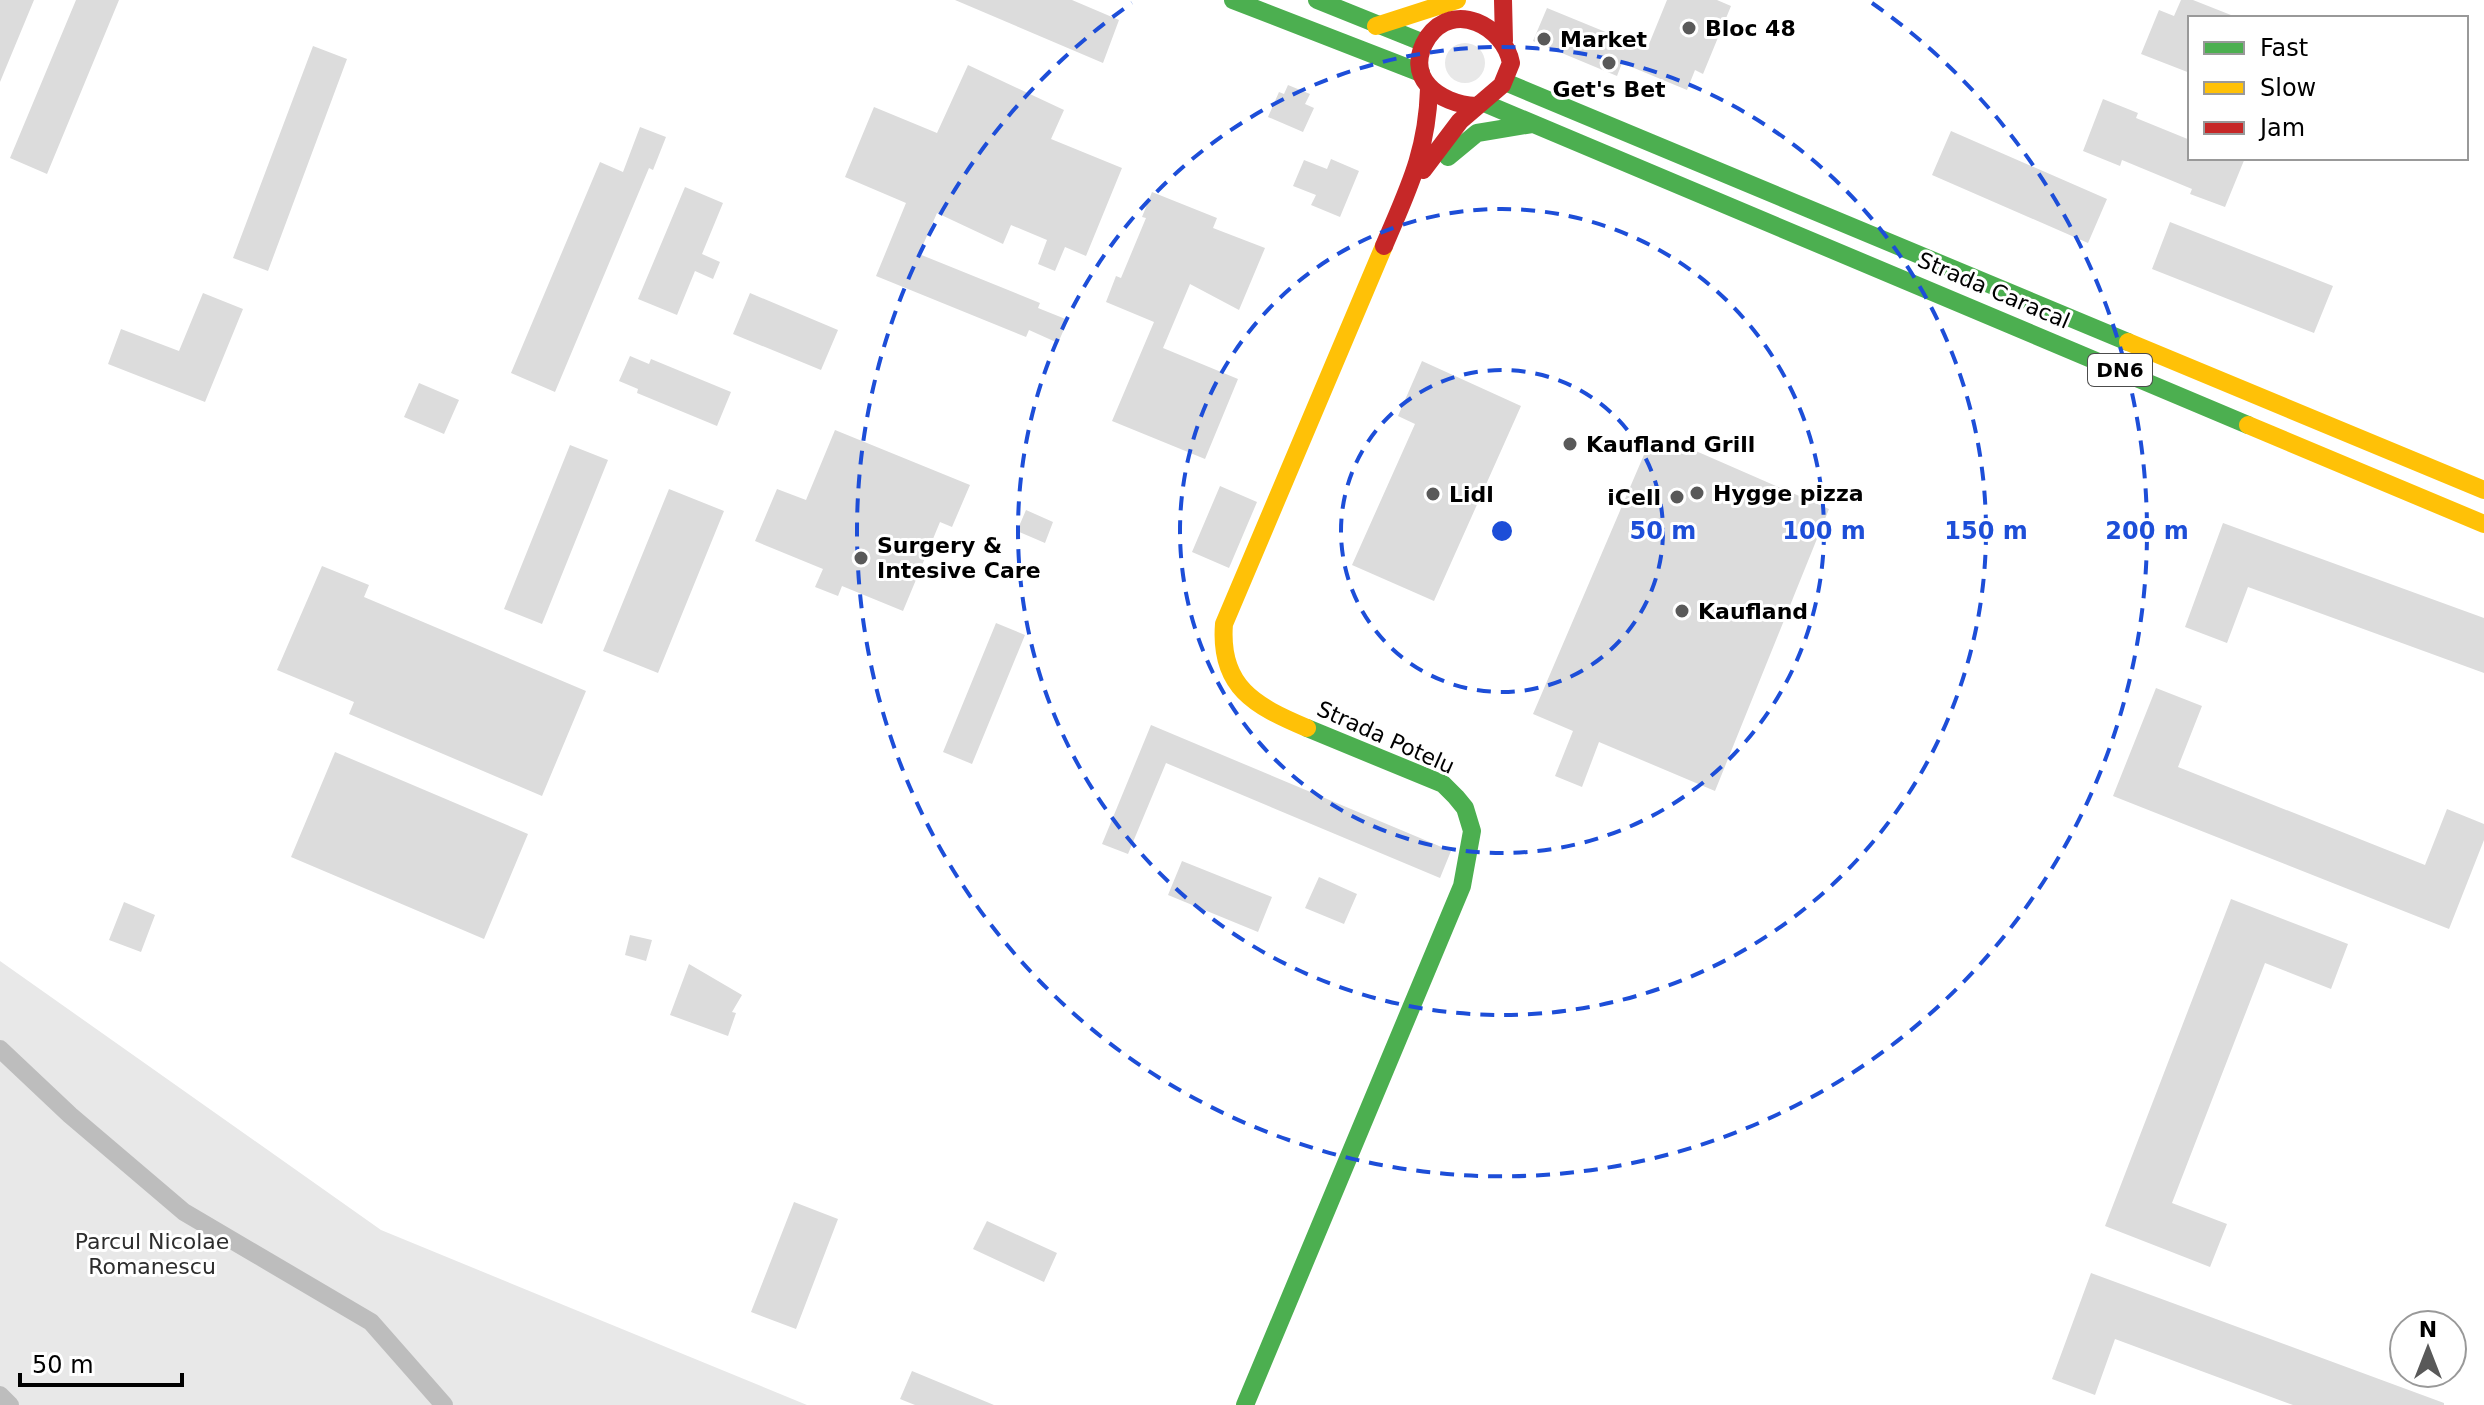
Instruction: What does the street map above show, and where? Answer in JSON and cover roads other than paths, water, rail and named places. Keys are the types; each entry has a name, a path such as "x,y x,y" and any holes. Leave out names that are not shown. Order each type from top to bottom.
{"main road":[{"name":"DN6","path":"1233,0 1425,81 1445,103 1480,104"},
{"path":"1317,0 1424,43"},
{"path":"1376,26 1458,9 1477,0"},
{"path":"1480,104 1505,82 1510,61 1504,41 1503,0"},
{"path":"1425,81 1424,43 1458,9"},
{"path":"1458,9 1485,23 1504,41"},
{"name":"Strada Potelu","path":"1245,1405 1462,886 1474,833 1462,801 1443,784 1269,712 1245,696 1231,679 1222,641 1224,624 1408,193 1428,127 1425,81"},
{"name":"Strada Caracal","path":"1505,82 2484,490"},
{"name":"Strada Potelu","path":"1408,193 1451,131 1480,104"},
{"name":"Strada Caracal","path":"1480,104 2484,524"},
{"path":"1408,193 1469,137 1490,129 1533,124"}],"street":[{"path":"0,1049 70,1115 184,1212 371,1322 444,1405"},
{"path":"0,1395 10,1405"}],"place":[{"name":"Bloc 48","path":"1689,28"},
{"name":"Market","path":"1544,39"},
{"name":"Get's Bet","path":"1609,63"},
{"name":"Kaufland Grill","path":"1570,444"},
{"name":"Hygge pizza","path":"1697,493"},
{"name":"Lidl","path":"1433,494"},
{"name":"iCell","path":"1677,497"},
{"name":"Surgery & Intesive Care","path":"861,558"},
{"name":"Kaufland","path":"1682,611"}],"park label":[{"name":"Parcul Nicolae Romanescu","path":"152,1254"}]}
